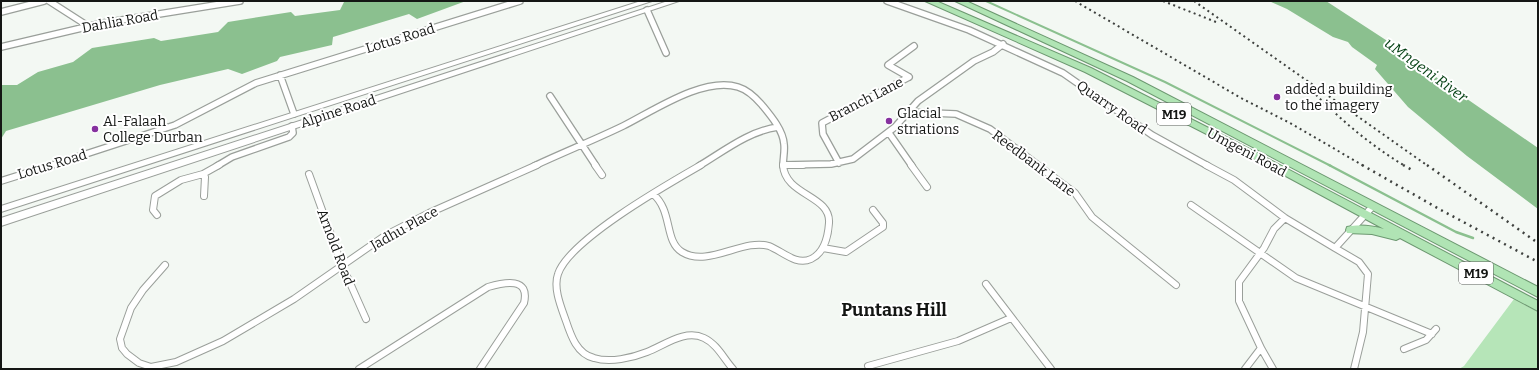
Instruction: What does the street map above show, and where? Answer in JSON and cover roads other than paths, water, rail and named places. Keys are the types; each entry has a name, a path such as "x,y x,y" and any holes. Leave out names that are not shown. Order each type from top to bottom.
{"highway":[{"name":"Umgeni Road","path":"929,1 1088,70 1235,145 1413,241 1538,306"},
{"name":"Umgeni Road","path":"959,1 1052,42 1130,80 1538,292"},
{"path":"1351,230 1372,230 1413,241"}],"main road":[{"name":"Alpine Road","path":"1,209 457,62 648,5 674,1"},
{"name":"Alpine Road","path":"1,222 223,149 292,130 648,5"},
{"path":"457,62 479,59 483,63"},
{"path":"182,150 185,157 189,157 223,149"}],"street":[{"path":"1,12 44,1"},
{"path":"49,1 88,26"},
{"name":"Dahlia Road","path":"1,47 88,26 240,1"},
{"name":"Lotus Road","path":"1,180 175,125 237,92 280,75 520,1"},
{"name":"Quarry Road","path":"888,1 919,11 1003,44 1047,66 1083,85 1152,135 1234,180 1285,218 1362,264 1367,270 1365,306"},
{"path":"648,5 666,53"},
{"path":"653,194 663,202 674,243 680,250 689,255 703,256 763,245 775,248 791,259 803,261 815,257 823,248 828,231 830,215 826,209 788,181 784,173 783,165 839,164 857,157 889,133 915,103 925,95 974,61 993,52 1003,44"},
{"name":"Branch Lane","path":"839,164 823,134 822,123 909,77 893,69 888,64 914,46"},
{"path":"280,75 294,114"},
{"name":"Jadhu Place","path":"165,265 128,312 120,338 123,350 138,363 154,367 174,362 209,348 257,324 386,234 689,94 714,85 732,86 746,90 773,119 783,138 785,147 783,165"},
{"path":"550,96 602,176"},
{"name":"Reedbank Lane","path":"908,112 956,114 990,129 1075,193 1092,217 1176,285"},
{"path":"733,369 710,343 701,337 686,337 642,354 626,357 601,359 593,358 587,355 575,344 568,327 557,289 558,274 561,266 571,253 605,226 653,194 753,134 765,129 778,127"},
{"path":"157,215 153,210 154,198 157,194 180,180 203,174 232,157 284,139 292,130"},
{"path":"889,133 927,187"},
{"path":"203,174 206,177 204,196"},
{"name":"Arnold Road","path":"309,174 342,266 366,319"},
{"path":"1191,205 1300,280 1434,331 1426,340 1404,349"},
{"path":"1335,248 1373,206"},
{"path":"823,248 846,252 883,227 883,223 873,210"},
{"path":"1273,369 1261,348 1239,301 1238,291 1239,282 1243,275 1261,253 1274,229 1285,218"},
{"path":"359,369 488,287 499,283 512,283 523,287 527,294 524,304 480,369"},
{"path":"986,284 1052,369"},
{"path":"1354,369 1363,332 1365,306"},
{"path":"868,366 958,341 1011,318"},
{"path":"1245,369 1261,348"}],"waterway":[{"path":"986,1 1165,82 1331,166"},
{"path":"1329,165 1456,232 1473,238"}],"railway":[{"path":"1075,1 1241,98 1290,123 1364,166"},
{"path":"1163,1 1216,22"},
{"path":"1194,1 1428,166"},
{"path":"1308,87 1354,130 1405,166"},
{"path":"1362,165 1441,210 1538,262"},
{"path":"1403,165 1414,171"},
{"path":"1427,165 1538,243"}],"place":[{"name":"added a building to the imagery","path":"1277,97"},
{"name":"Glacial striations","path":"889,121"},
{"name":"Al-Falaah College Durban","path":"95,129"}],"district":[{"name":"Puntans Hill","path":"894,310"}],"water label":[{"name":"uMngeni River","path":"1426,70"}]}
